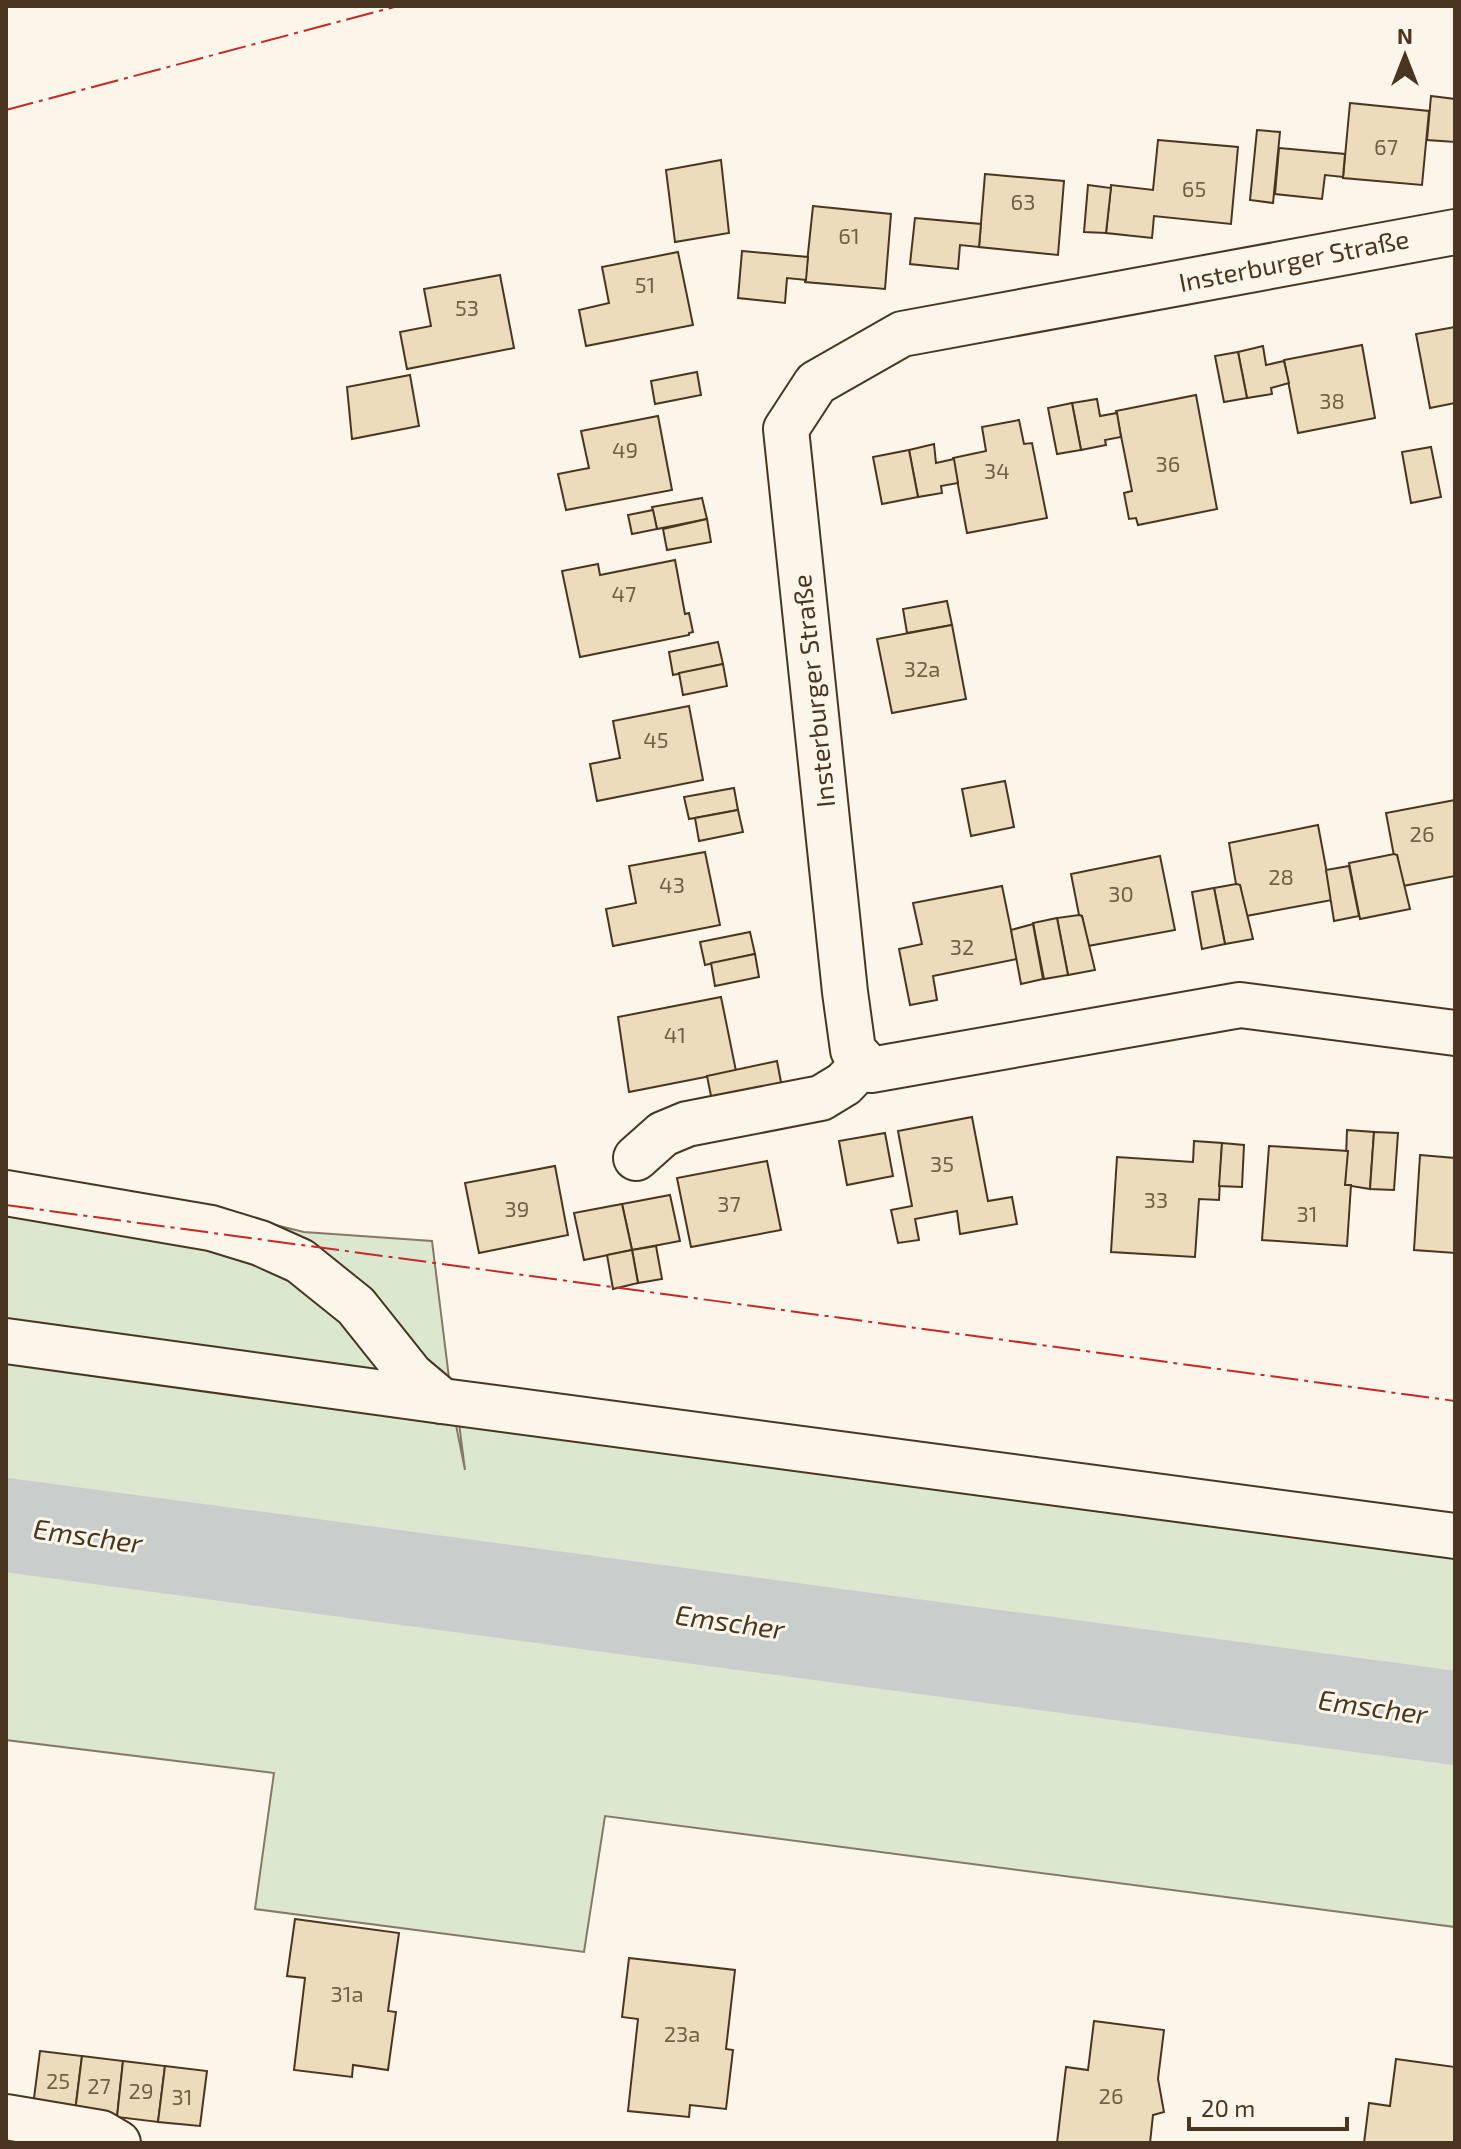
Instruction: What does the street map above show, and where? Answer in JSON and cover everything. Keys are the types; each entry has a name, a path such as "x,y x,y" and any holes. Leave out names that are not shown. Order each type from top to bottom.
{"street":[{"name":"Insterburger Straße","path":"864,1063 853,1050 845,992 786,429 816,383 902,334 1455,232"},
{"path":"636,1158 663,1134 687,1124 821,1098 844,1084 864,1063 871,1070 1240,1005 1455,1033"},
{"path":"6,1193 211,1228 260,1243 300,1261 356,1306 411,1375 442,1401"},
{"path":"6,1341 1455,1536"},
{"path":"6,2117 101,2133 118,2143"}],"green space":[{"path":"6,1179 222,1212 304,1232 432,1241 453,1410 465,1470 454,1384 1455,1515 1455,1927 605,1816 584,1952 255,1909 274,1773 6,1740"}],"building":[{"path":"1431,96 1455,99 1455,142 1427,140"},
{"path":"1350,103 1429,111 1422,185 1343,178"},
{"path":"1257,130 1280,132 1273,203 1250,200"},
{"path":"1158,140 1238,147 1231,224 1154,216 1152,238 1106,233 1111,185 1153,190"},
{"path":"1279,148 1345,154 1343,177 1325,175 1322,199 1275,194"},
{"path":"721,160 729,233 675,242 666,170"},
{"path":"985,174 1064,181 1058,255 979,247"},
{"path":"1088,185 1111,188 1106,233 1084,232"},
{"path":"813,206 891,214 885,289 805,282"},
{"path":"915,218 981,224 979,247 960,245 958,269 910,264"},
{"path":"742,251 808,257 806,280 787,278 785,303 738,298"},
{"path":"678,252 693,325 586,346 579,310 609,303 602,267"},
{"path":"500,275 514,348 407,369 400,332 431,326 424,289"},
{"path":"1455,327 1455,403 1430,408 1416,334"},
{"path":"1362,345 1375,418 1298,433 1284,360"},
{"path":"1263,346 1266,365 1284,361 1289,383 1271,388 1272,394 1247,398 1238,352"},
{"path":"1238,352 1247,398 1224,402 1215,356"},
{"path":"697,372 701,395 655,404 651,381"},
{"path":"410,375 419,426 352,439 347,387"},
{"path":"1196,395 1217,509 1138,525 1136,518 1129,519 1124,493 1132,491 1116,411"},
{"path":"1097,399 1100,416 1117,413 1121,437 1105,440 1106,445 1081,450 1072,403"},
{"path":"1072,403 1081,450 1057,454 1048,408"},
{"path":"658,416 672,490 566,510 558,474 589,468 581,431"},
{"path":"1019,420 1024,444 1032,443 1047,518 967,533 953,458 986,451 982,427"},
{"path":"934,444 936,463 954,459 958,483 941,486 942,493 918,497 909,450"},
{"path":"1431,447 1441,497 1411,503 1402,452"},
{"path":"909,450 918,497 882,504 873,457"},
{"path":"702,498 707,519 657,529 652,507"},
{"path":"653,510 657,529 632,534 628,515"},
{"path":"707,519 711,542 667,550 663,529"},
{"path":"675,560 685,614 689,613 693,632 580,657 562,571 598,564 600,575"},
{"path":"947,601 952,625 907,633 903,609"},
{"path":"952,625 966,699 892,713 877,639"},
{"path":"718,642 723,664 673,675 669,652"},
{"path":"723,664 727,686 683,695 679,673"},
{"path":"689,706 703,780 597,801 590,764 620,758 613,721"},
{"path":"1005,781 1014,827 971,836 962,789"},
{"path":"734,788 738,810 689,819 684,797"},
{"path":"1455,800 1455,876 1403,886 1386,813"},
{"path":"738,810 743,832 699,841 695,818"},
{"path":"1318,825 1332,900 1246,916 1240,885 1236,884 1229,843"},
{"path":"705,852 720,925 613,946 606,909 636,903 629,866"},
{"path":"1397,855 1410,909 1360,919 1349,863"},
{"path":"1160,856 1175,930 1088,946 1071,874"},
{"path":"1349,866 1359,916 1334,921 1326,870"},
{"path":"1240,885 1253,939 1225,944 1214,888"},
{"path":"1002,886 1017,959 933,976 937,1000 910,1005 899,949 922,944 913,903"},
{"path":"1214,888 1225,944 1202,949 1192,892"},
{"path":"1082,916 1095,970 1068,975 1057,918"},
{"path":"1057,918 1068,975 1044,979 1033,923"},
{"path":"1033,924 1043,979 1021,984 1011,930"},
{"path":"750,932 755,954 705,965 700,942"},
{"path":"755,954 759,977 715,986 711,963"},
{"path":"721,997 736,1071 629,1092 618,1017"},
{"path":"777,1061 784,1098 714,1111 707,1076"},
{"path":"972,1117 988,1201 1012,1197 1017,1224 960,1234 957,1211 915,1219 919,1240 898,1243 891,1210 912,1206 898,1131"},
{"path":"1347,1130 1374,1132 1370,1189 1345,1185"},
{"path":"1374,1132 1398,1133 1394,1190 1370,1189"},
{"path":"885,1133 893,1176 847,1185 839,1141"},
{"path":"1194,1141 1222,1143 1219,1200 1199,1199 1195,1257 1111,1252 1117,1157 1193,1162"},
{"path":"1222,1143 1244,1145 1242,1187 1219,1186"},
{"path":"1269,1146 1348,1151 1345,1185 1351,1185 1347,1246 1262,1240"},
{"path":"1420,1155 1455,1158 1455,1253 1414,1250"},
{"path":"767,1161 781,1230 691,1247 677,1178"},
{"path":"555,1166 568,1235 479,1253 465,1183"},
{"path":"670,1195 680,1241 632,1250 622,1204"},
{"path":"622,1204 632,1250 584,1260 574,1213"},
{"path":"656,1246 662,1279 638,1283 632,1250"},
{"path":"632,1250 638,1283 613,1289 607,1255"},
{"path":"295,1919 399,1933 388,2011 396,2012 388,2070 353,2065 352,2077 294,2070 305,1978 287,1976"},
{"path":"629,1958 735,1970 726,2049 733,2050 726,2109 690,2105 689,2117 628,2111 638,2019 622,2017"},
{"path":"1094,2021 1164,2030 1158,2079 1164,2112 1153,2115 1150,2143 1057,2143 1066,2067 1088,2070"},
{"path":"40,2051 82,2056 75,2112 33,2106"},
{"path":"82,2056 123,2061 117,2117 75,2112"},
{"path":"1396,2059 1455,2067 1455,2143 1364,2143 1369,2103 1390,2106"},
{"path":"123,2061 165,2066 158,2122 117,2117"},
{"path":"165,2066 207,2071 200,2126 158,2122"}],"waterway":[{"name":"Emscher","path":"6,1525 1455,1718"}],"power":[{"path":"6,110 398,6"},
{"path":"6,1205 1455,1401"}]}
